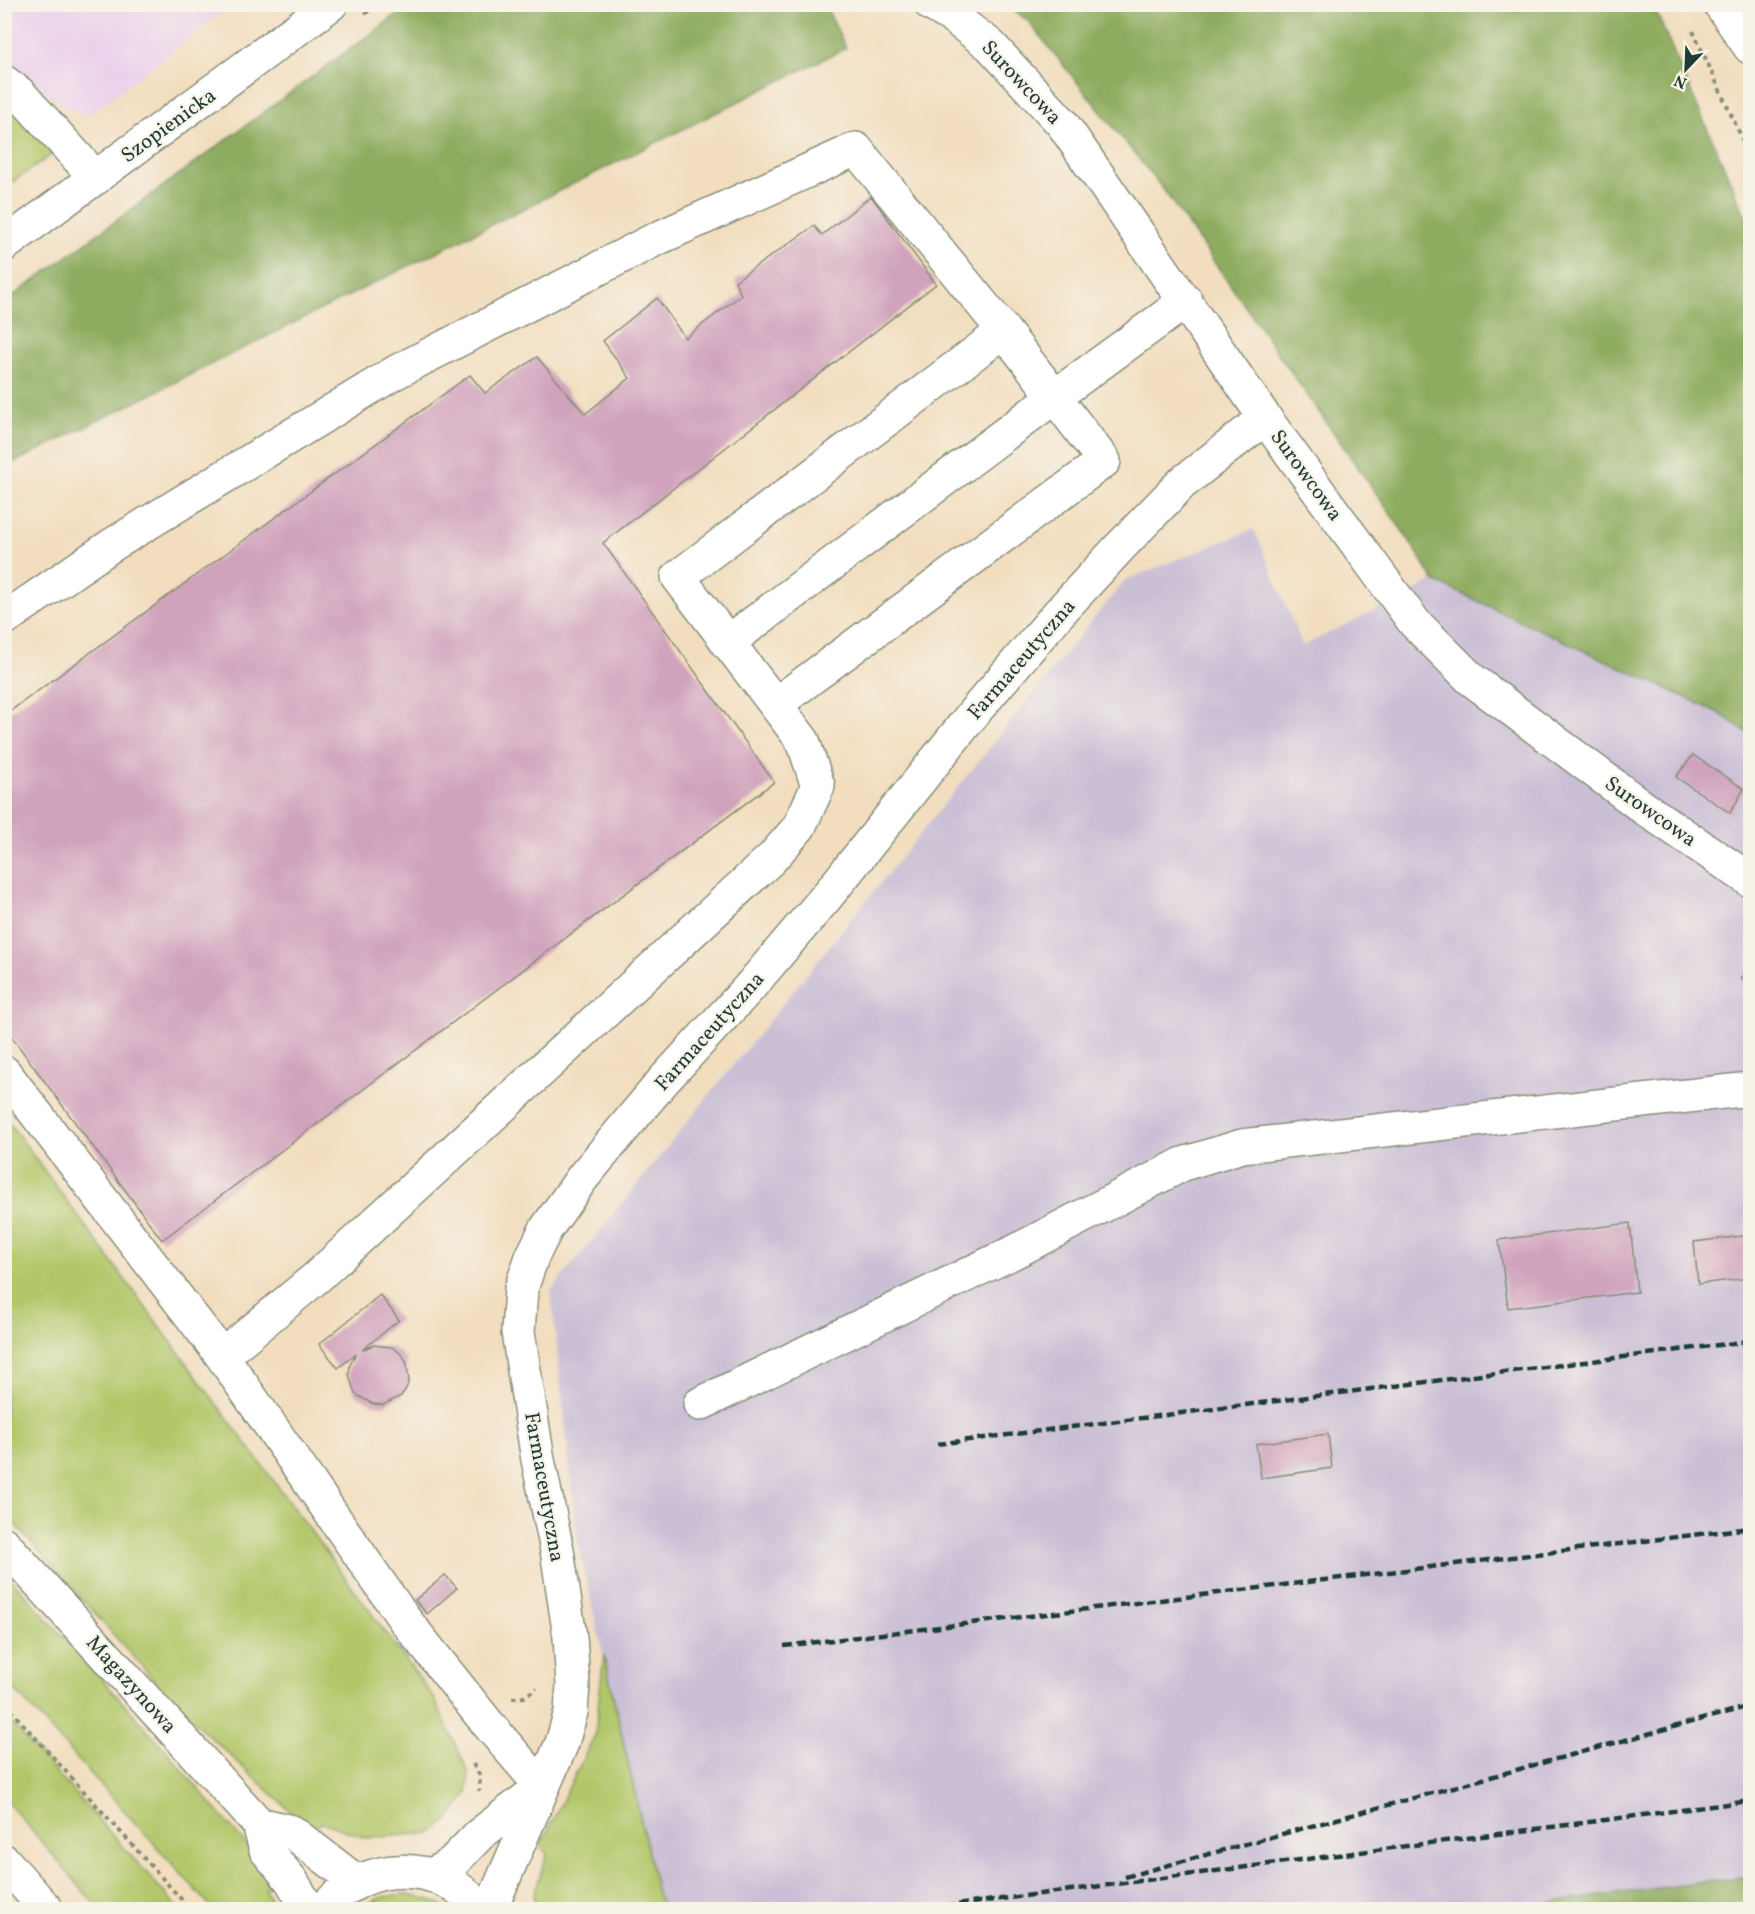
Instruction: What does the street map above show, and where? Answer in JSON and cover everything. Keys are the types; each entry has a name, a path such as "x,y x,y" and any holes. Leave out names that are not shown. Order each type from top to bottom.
{"street":[{"name":"Szopienicka","path":"4,245 331,4"},
{"name":"Surowcowa","path":"931,4 953,17 990,45 1062,123 1265,418 1414,622 1471,679 1644,808 1750,880"},
{"path":"1720,4 1750,47"},
{"path":"4,82 20,94 96,178"},
{"path":"4,619 112,545 396,372 652,241 856,149 1004,331 1104,461 776,704"},
{"path":"728,643 1054,397 1186,301"},
{"path":"222,1356 326,1269 772,858 799,827 818,786 803,741 678,577 1004,331"},
{"name":"Farmaceutyczna","path":"490,1910 562,1743 571,1712 573,1685 570,1637 557,1550 538,1460 519,1332 521,1289 531,1257 546,1229 583,1177 664,1080 748,989 828,895 976,710 1058,614 1182,483 1265,418"},
{"path":"4,1072 222,1356 405,1620 542,1787"},
{"path":"700,1404 1020,1249 1183,1164 1242,1146 1750,1089"},
{"name":"Magazynowa","path":"4,1544 259,1824 266,1850 291,1880 309,1910"},
{"name":"Farmaceutyczna","path":"433,1875 453,1862 479,1835 542,1787"},
{"path":"259,1824 292,1832 357,1882"},
{"path":"4,1861 45,1906"},
{"path":"324,1910 339,1893 375,1874 414,1871 433,1875 464,1891 481,1910"}],"path":[{"path":"1693,30 1750,156"},
{"path":"4,1703 191,1910"}],"shaded area":[{"path":"4,5 233,5 89,115 65,107 5,61"},
{"path":"1254,529 1303,646 1434,581 1717,712 1750,734 1750,1876 1504,1910 664,1909 657,1893 577,1539 551,1291 1125,580"}],"green space":[{"path":"410,5 825,5 846,48 5,467 5,302"},
{"path":"1006,5 1653,5 1750,226 1750,734 1717,712 1434,581 1415,549 1163,189 1027,20"},
{"path":"4,105 60,149 5,187 4,187"},
{"path":"4,1116 434,1698 469,1774 467,1794 448,1820 431,1833 366,1838 322,1822 312,1831 180,1709 5,1513"},
{"path":"4,1571 163,1747 275,1879 265,1890 277,1909 213,1909 5,1679"},
{"path":"604,1655 657,1893 664,1909 534,1909 534,1895 547,1854 540,1846 595,1735"},
{"path":"4,1716 179,1909 99,1909 5,1799"},
{"path":"1750,1876 1750,1909 1504,1909"},
{"path":"403,1894 431,1900 448,1909 357,1909 382,1897"}],"building":[{"path":"871,196 936,284 603,543 774,782 162,1240 5,1028 5,715 470,375 485,393 537,357 585,414 630,378 603,341 657,298 685,338 741,295 735,281 814,226 822,235"},
{"path":"1693,755 1744,789 1730,813 1676,777"},
{"path":"1750,967 1750,986 1741,979"},
{"path":"1630,1223 1637,1292 1508,1308 1499,1240"},
{"path":"1750,1235 1750,1278 1698,1284 1694,1242"},
{"path":"380,1295 399,1320 362,1350 373,1345 392,1347 406,1360 409,1380 401,1396 383,1405 373,1404 355,1394 349,1375 350,1365 356,1354 338,1368 319,1344"},
{"path":"1328,1434 1332,1468 1261,1478 1256,1444"},
{"path":"445,1575 457,1588 427,1614 415,1600"}],"railway":[{"path":"937,1444 1750,1341"},
{"path":"784,1646 1750,1528"},
{"path":"1125,1877 1750,1706"},
{"path":"918,1910 1750,1801"}]}
